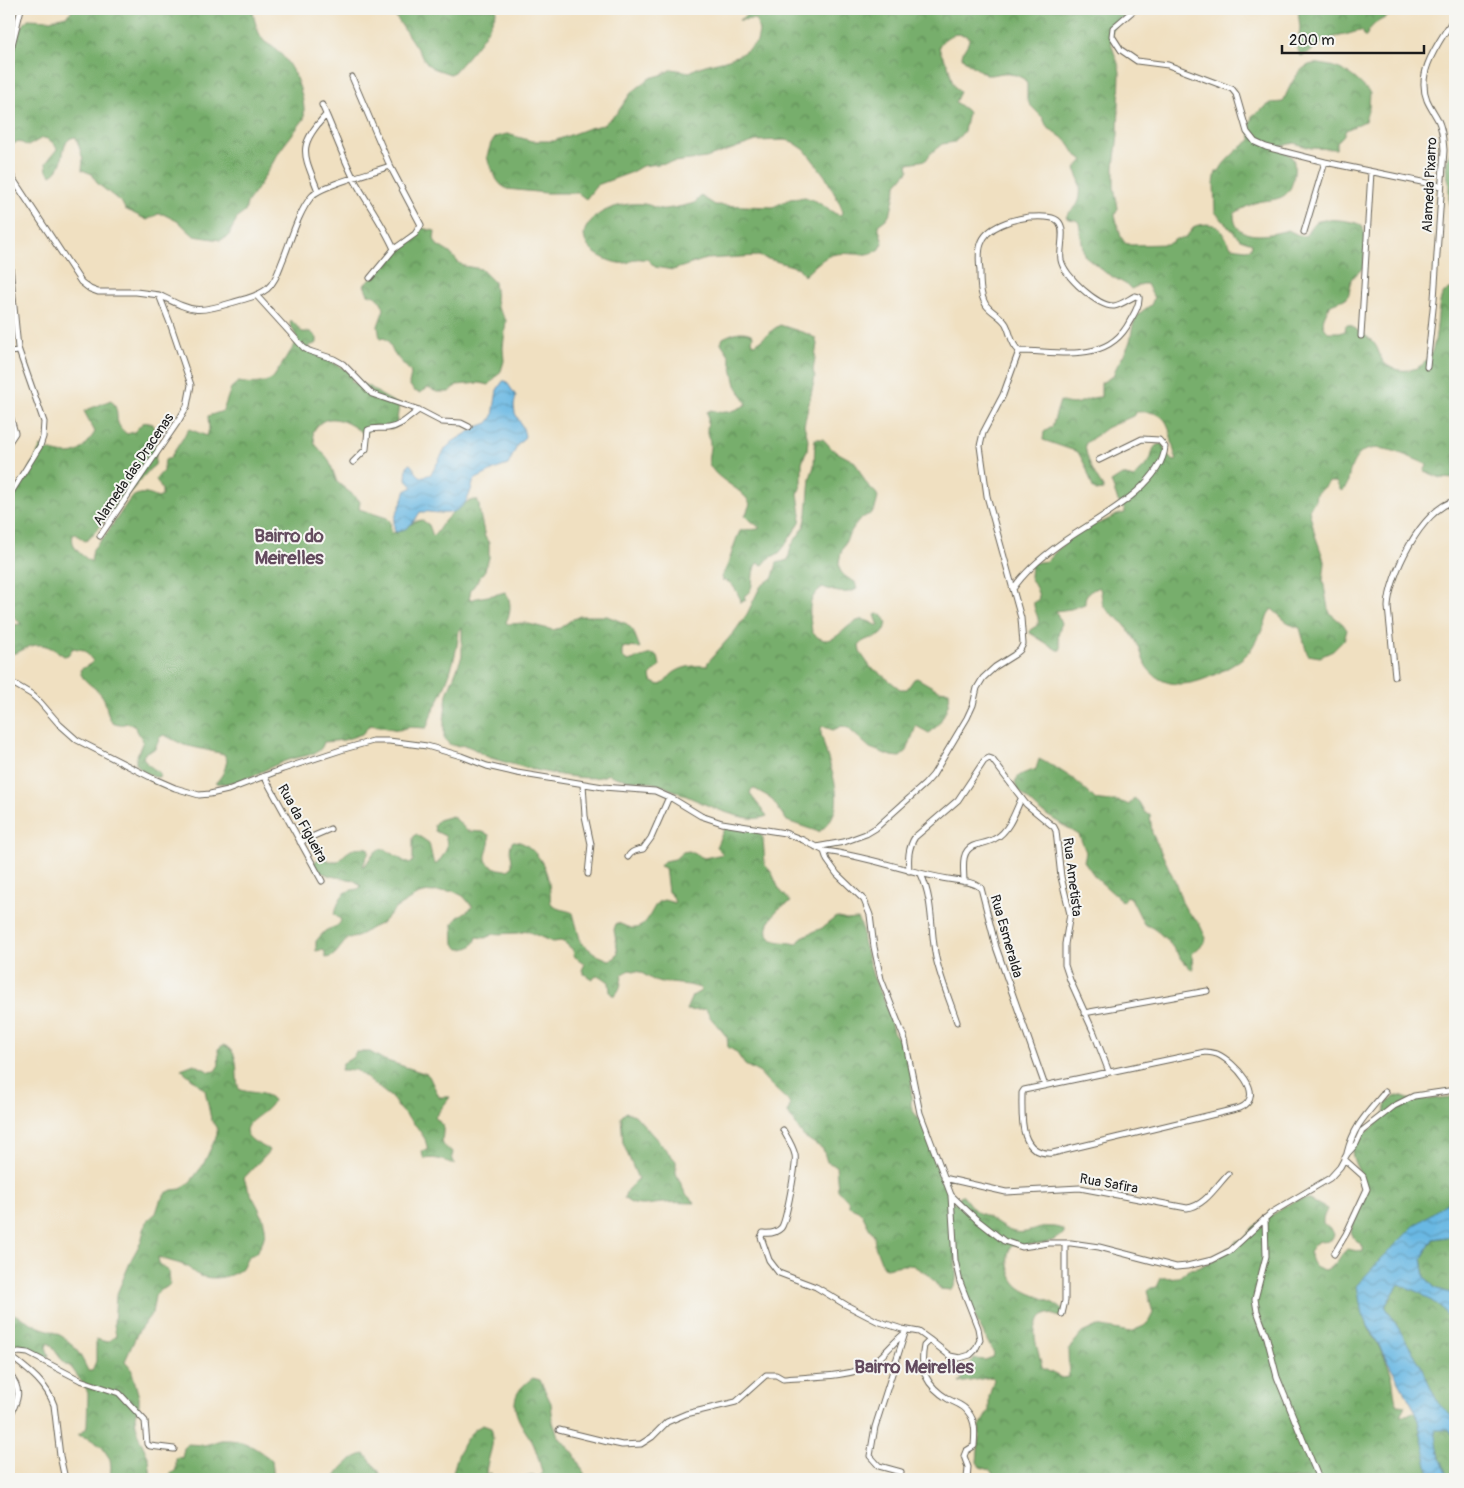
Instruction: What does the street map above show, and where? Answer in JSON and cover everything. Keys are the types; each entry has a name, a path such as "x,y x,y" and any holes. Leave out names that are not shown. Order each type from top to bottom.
{"street":[{"path":"9,57 21,9"},
{"path":"1135,9 1116,24 1111,32 1113,40 1121,50 1137,61 1168,64 1234,91 1245,125 1251,138 1256,142 1266,147 1325,162 1441,186"},
{"name":"Alameda Pixarro","path":"1427,367 1434,299 1443,136 1425,94 1424,74 1455,16"},
{"path":"352,77 390,166 421,225 414,234 394,249 370,278"},
{"path":"322,105 337,144 354,178 394,249"},
{"path":"318,191 306,157 305,145 326,115"},
{"path":"1304,232 1325,162"},
{"path":"9,170 13,179 81,282 98,292 147,292 198,311 220,307 256,295 272,282 305,208 311,197 318,191 390,166"},
{"path":"1361,336 1371,172"},
{"path":"9,209 13,179"},
{"path":"1030,216 1057,219 1062,227 1060,249 1062,267 1078,286 1090,295 1110,305 1119,305 1135,296 1140,299 1122,334 1097,351 1075,353 1019,351 1012,342 1006,324 989,309 982,296 980,244 992,230 1019,218 1030,216"},
{"path":"9,255 19,351 25,373 42,414 44,429 43,437 36,453 9,496"},
{"name":"Alameda das Dracenas","path":"100,536 180,420 187,406 190,385 159,295"},
{"path":"256,295 309,351 343,364 372,394 418,410 442,422 462,423 469,427"},
{"path":"9,352 19,351"},
{"path":"815,847 844,842 876,828 934,775 967,718 973,705 977,688 983,678 995,667 1020,650 1023,644 1023,628 988,501 980,446 983,433 1003,394 1019,351"},
{"path":"353,462 366,449 368,430 399,425 418,410"},
{"path":"9,412 15,433 9,442"},
{"path":"1013,589 1023,574 1060,544 1132,496 1158,466 1165,447 1159,440 1142,439 1099,460"},
{"path":"1395,676 1388,607 1388,597 1392,585 1419,529 1436,510 1449,502 1455,501"},
{"name":"Rua Esmeralda","path":"9,681 31,694 77,740 152,778 175,788 199,795 228,790 344,749 373,742 389,741 427,746 487,766 517,773 583,784 655,791 701,816 722,823 785,833 824,851 842,853 921,874 979,886 983,891 996,947 1045,1086"},
{"name":"Rua Ametista","path":"909,871 908,859 911,843 915,837 958,800 977,769 986,759 992,759 1021,799 1032,811 1054,827 1056,831 1061,878 1070,914 1065,944 1065,965 1108,1072"},
{"name":"Rua da Figueira","path":"264,776 322,880"},
{"path":"583,784 585,816 591,844 588,874"},
{"path":"628,857 635,850 643,849 651,838 669,797"},
{"path":"964,882 964,858 966,851 997,838 1014,815 1021,799"},
{"path":"300,842 330,829"},
{"path":"783,1130 795,1155 796,1167 781,1228 771,1234 763,1233 761,1237 769,1260 776,1270 783,1276 816,1287 877,1321 906,1331 919,1332 950,1356 960,1358 970,1355 980,1340 978,1328 960,1282 955,1260 951,1196 920,1113 905,1040 881,979 870,915 864,900 837,874 827,860 824,851"},
{"path":"921,874 931,907 936,959 957,1022"},
{"path":"1084,1013 1207,992"},
{"path":"1201,1053 1213,1053 1224,1059 1244,1077 1251,1090 1251,1097 1246,1105 1240,1108 1046,1153 1030,1144 1024,1132 1022,1122 1022,1092 1108,1072 1201,1053"},
{"path":"951,1196 1004,1241 1022,1246 1065,1243 1116,1251 1176,1267 1187,1266 1212,1260 1230,1251 1278,1208 1330,1178 1356,1144 1365,1128 1402,1102 1414,1096 1455,1090"},
{"path":"1345,1156 1350,1139 1358,1124 1385,1092"},
{"path":"1334,1254 1367,1190 1363,1176 1345,1156"},
{"name":"Rua Safira","path":"944,1178 1006,1192 1080,1188 1187,1208 1200,1203 1228,1174"},
{"path":"1265,1218 1266,1256 1255,1299 1257,1312 1267,1338 1277,1377 1319,1479"},
{"path":"1062,1314 1065,1301 1065,1243"},
{"path":"559,1430 608,1442 641,1444 652,1437 667,1422 686,1414 736,1402 766,1375 776,1375 782,1379 848,1372 864,1368 880,1357 906,1331"},
{"path":"901,1472 879,1466 870,1456 875,1427 906,1331"},
{"path":"930,1340 924,1346 922,1358 928,1381 934,1389 967,1410 974,1426 974,1446 966,1451 964,1456 968,1467 967,1479"},
{"path":"9,1355 19,1352 28,1353 80,1380 115,1391 145,1421 147,1444 174,1449"},
{"path":"9,1355 40,1382 52,1398 65,1479"},
{"path":"9,1374 16,1384 18,1391 14,1408 9,1418"}],"green space":[{"path":"74,9 258,9 253,13 260,36 284,58 298,82 303,101 304,119 281,149 247,203 245,212 237,218 228,237 220,240 194,236 179,222 163,214 158,214 147,220 125,209 122,203 98,184 92,174 82,170 83,159 76,137 66,142 60,165 57,171 51,175 47,171 46,163 57,149 51,141 42,138 28,146 18,141 9,146 8,80 10,63 19,32 28,19 50,20 66,16"},
{"path":"387,9 497,9 494,18 479,43 453,73 450,74 427,64 396,17"},
{"path":"747,9 1130,9 1114,27 1111,38 1120,73 1118,135 1114,166 1114,187 1118,208 1115,215 1121,237 1125,243 1131,245 1168,244 1176,239 1185,238 1195,226 1209,224 1218,227 1231,247 1251,248 1252,243 1240,239 1215,212 1214,183 1216,172 1220,170 1233,154 1251,140 1250,124 1252,116 1271,103 1283,102 1296,76 1311,64 1332,66 1344,71 1355,78 1370,93 1365,121 1346,130 1337,142 1336,149 1311,148 1294,143 1281,146 1280,149 1293,158 1294,174 1291,188 1280,198 1259,201 1234,214 1235,223 1240,229 1254,235 1272,234 1288,230 1305,236 1314,223 1324,220 1345,221 1361,225 1365,235 1363,268 1351,279 1348,296 1329,305 1323,322 1328,332 1343,332 1346,325 1350,325 1372,341 1385,364 1393,368 1410,370 1422,365 1430,356 1434,344 1442,296 1449,289 1455,288 1455,479 1441,478 1424,471 1427,466 1426,464 1403,454 1370,449 1361,453 1354,461 1345,488 1341,491 1336,482 1329,482 1316,494 1309,510 1325,563 1323,580 1328,609 1347,630 1344,640 1333,651 1320,657 1308,655 1300,628 1289,624 1272,609 1250,650 1235,663 1199,681 1182,684 1166,682 1152,673 1146,666 1138,644 1131,634 1121,621 1103,606 1099,587 1087,595 1085,604 1071,609 1056,611 1061,623 1058,637 1060,650 1030,633 1030,630 1038,625 1034,602 1038,600 1039,596 1030,577 1031,563 1047,561 1066,541 1088,525 1098,524 1125,513 1111,482 1122,475 1134,478 1149,462 1156,446 1163,444 1166,455 1174,461 1177,460 1168,426 1164,419 1150,412 1137,412 1133,416 1106,428 1085,444 1089,461 1103,490 1096,491 1093,488 1086,467 1078,452 1043,440 1044,432 1052,427 1060,401 1072,404 1101,397 1101,383 1113,376 1130,341 1135,320 1141,312 1151,305 1154,298 1147,284 1131,289 1106,273 1084,255 1079,223 1066,217 1079,201 1080,187 1075,169 1083,160 1075,154 1067,141 1047,127 1043,118 1030,105 1027,99 1027,84 1024,79 1016,75 1002,73 986,75 964,60 962,54 969,37 960,34 952,35 939,46 941,54 948,65 953,83 960,92 955,102 968,113 964,131 955,142 942,144 926,160 908,163 909,170 897,184 891,212 878,225 883,243 880,249 868,254 835,254 829,256 819,262 804,276 799,268 758,256 706,259 673,270 655,267 647,259 616,263 593,252 584,236 586,228 591,221 611,208 628,204 644,204 666,209 694,203 701,196 715,205 773,207 790,199 805,197 841,215 843,212 840,204 825,176 805,150 793,142 786,140 756,141 706,158 642,166 630,173 597,185 586,199 578,193 546,193 507,189 497,180 487,156 491,143 496,137 507,134 532,141 554,141 603,125 617,113 631,93 650,78 672,69 690,72 700,67 729,59 743,53 757,42 759,31 756,19 739,20 747,15"},
{"path":"1298,9 1398,9 1376,23 1366,37 1360,31 1333,37 1301,56 1297,48 1300,28"},
{"path":"1455,122 1455,217 1452,213 1449,199 1446,169 1447,160 1453,147"},
{"path":"422,228 435,231 434,239 437,245 450,253 459,263 464,266 481,269 494,282 497,307 506,320 503,348 504,361 501,371 489,385 480,383 457,385 449,392 437,392 428,388 420,393 414,391 409,384 410,371 394,354 388,341 384,338 380,339 378,326 384,309 379,299 368,294 364,285"},
{"path":"291,320 302,332 311,332 317,338 317,343 307,347 353,374 351,382 369,386 399,405 396,427 391,429 375,425 364,434 351,425 337,419 331,419 324,420 313,432 315,444 329,460 337,482 358,499 360,502 359,509 387,518 390,521 393,533 422,520 429,525 433,536 446,519 458,508 472,500 477,500 485,537 489,543 489,558 485,570 471,590 469,600 505,592 509,599 510,607 507,624 525,623 553,630 580,616 607,616 627,624 633,630 640,648 624,647 622,657 628,661 651,654 658,656 660,666 650,676 651,681 659,685 671,675 684,668 707,666 708,662 747,614 760,587 773,577 777,563 788,560 791,546 804,527 807,514 810,478 814,466 815,439 823,439 833,450 855,462 866,483 878,497 873,512 861,519 852,530 840,558 840,570 844,576 855,582 857,589 849,592 840,592 823,587 817,592 813,597 810,607 812,632 819,638 831,639 860,620 879,626 875,615 882,615 887,622 883,633 863,641 859,645 860,652 871,668 900,689 907,689 914,679 917,678 938,690 949,691 949,701 941,720 929,733 916,726 907,751 900,757 891,756 870,748 848,728 842,726 833,730 822,726 821,733 834,780 836,802 834,813 819,832 787,821 771,798 753,788 750,794 767,816 756,818 743,817 728,813 651,782 614,777 608,774 585,778 550,773 488,757 467,746 450,744 444,738 444,721 447,694 462,656 462,627 459,631 450,674 426,728 408,727 399,730 370,725 362,734 344,740 324,742 316,752 279,763 243,780 225,783 215,783 222,775 225,767 227,760 224,754 184,745 164,735 160,737 155,749 146,752 143,757 147,764 160,773 159,777 146,773 136,763 136,758 143,741 135,727 128,723 118,725 113,723 109,718 103,697 83,678 80,670 93,661 84,650 73,648 68,655 64,656 49,647 36,645 9,654 9,625 21,624 9,612 9,501 29,471 41,446 52,451 72,454 81,450 88,442 95,432 84,411 111,400 116,409 119,425 127,434 134,432 142,423 153,424 156,445 155,465 89,539 85,541 75,534 73,535 75,547 91,562 93,549 104,537 133,496 147,494 158,498 162,496 162,490 156,479 163,471 165,460 170,458 189,429 207,436 209,429 208,416 223,411 231,388 238,382 261,383 273,378 298,340 290,324"},
{"path":"780,325 808,334 815,338 817,344 813,371 815,377 804,425 808,439 807,450 802,462 802,482 798,494 800,522 779,553 768,559 763,565 758,563 755,567 751,589 744,596 746,600 740,603 741,600 734,587 729,582 722,580 721,577 740,531 760,528 745,516 750,504 747,499 719,477 710,466 708,460 710,443 707,433 707,412 711,410 730,412 747,404 736,385 729,355 721,343 723,338 734,333 745,332 753,335 752,342 755,344"},
{"path":"1039,759 1075,780 1096,800 1119,801 1129,805 1134,798 1139,802 1145,813 1150,814 1152,833 1175,881 1182,902 1187,911 1199,923 1206,938 1205,942 1192,954 1193,971 1159,933 1144,924 1131,898 1127,896 1123,902 1096,878 1084,861 1086,852 1079,835 1040,811 1017,789 1015,782 1017,779 1021,775 1036,769"},
{"path":"452,816 467,831 483,832 489,835 490,840 486,859 492,866 499,869 507,870 511,868 510,848 513,841 522,843 530,848 539,858 545,869 551,903 556,908 573,913 581,943 597,955 609,960 615,958 618,952 614,930 616,923 636,928 648,919 658,902 664,900 675,903 673,897 668,892 665,868 660,866 664,861 675,859 683,852 689,851 704,858 723,854 716,847 724,829 727,827 752,829 760,834 763,838 765,865 772,873 779,889 791,902 782,906 771,919 768,934 771,938 779,942 797,944 802,937 822,928 836,917 846,920 857,919 862,927 863,941 873,976 886,1004 893,1032 903,1045 909,1061 912,1077 911,1105 913,1111 928,1131 936,1164 953,1202 956,1203 963,1196 977,1212 1014,1232 1020,1233 1050,1227 1064,1230 1064,1233 1059,1237 1047,1242 1011,1246 1008,1260 1012,1278 1017,1285 1023,1290 1055,1304 1063,1310 1063,1314 1060,1317 1047,1313 1040,1318 1035,1331 1036,1345 1042,1368 1062,1378 1069,1377 1068,1350 1082,1333 1097,1326 1130,1332 1144,1326 1153,1313 1147,1291 1157,1287 1161,1278 1179,1277 1189,1269 1197,1268 1220,1257 1227,1248 1233,1248 1236,1241 1244,1239 1253,1227 1294,1201 1308,1199 1327,1209 1323,1223 1334,1235 1331,1240 1319,1241 1312,1247 1310,1258 1316,1267 1324,1270 1329,1268 1335,1264 1347,1249 1363,1252 1363,1247 1351,1232 1365,1197 1364,1184 1352,1152 1355,1136 1364,1134 1379,1122 1389,1101 1394,1097 1399,1096 1418,1100 1455,1097 1455,1210 1364,1317 1392,1374 1398,1405 1405,1406 1400,1415 1407,1415 1413,1412 1445,1426 1455,1434 1455,1479 1448,1479 1438,1449 1434,1479 991,1479 993,1474 990,1470 980,1467 977,1462 980,1426 989,1410 989,1397 994,1379 992,1377 959,1383 962,1377 943,1370 948,1368 964,1369 974,1359 985,1360 993,1357 994,1354 971,1309 953,1249 956,1282 951,1290 940,1289 929,1275 912,1265 883,1267 875,1246 874,1235 862,1214 849,1206 848,1201 838,1190 836,1166 827,1162 823,1149 803,1136 788,1113 790,1105 788,1101 760,1073 745,1065 736,1052 728,1047 727,1037 710,1017 706,1009 686,1010 692,996 701,991 700,988 653,980 640,972 629,970 622,975 618,990 615,995 612,995 609,982 602,977 597,976 592,979 584,974 582,970 585,964 574,956 573,950 565,943 561,941 552,942 527,931 494,934 485,938 477,937 471,947 459,949 454,944 453,924 458,917 473,907 463,896 453,891 419,894 396,908 382,923 357,937 347,939 331,957 325,958 325,951 316,951 316,941 325,931 340,923 341,920 334,914 342,896 361,886 354,880 330,876 314,869 314,862 322,857 330,861 338,861 351,850 363,847 368,848 369,852 362,867 376,851 381,849 389,851 410,864 413,861 413,838 416,834 429,843 433,861 437,864 446,851 447,844 445,836 435,831 434,825 438,820"},
{"path":"223,1045 233,1052 239,1089 266,1095 273,1100 270,1106 250,1123 247,1128 247,1134 269,1151 244,1178 263,1220 265,1227 264,1238 259,1249 247,1258 242,1268 225,1277 203,1277 192,1271 189,1267 158,1257 159,1263 169,1272 170,1284 160,1290 155,1296 152,1313 138,1332 125,1361 131,1368 139,1397 139,1405 135,1416 136,1425 149,1459 151,1479 110,1479 110,1459 102,1447 90,1439 78,1435 86,1429 87,1425 88,1394 86,1388 71,1367 64,1363 50,1344 48,1343 46,1347 49,1356 46,1357 30,1349 9,1343 9,1312 62,1336 76,1349 88,1371 92,1371 96,1361 96,1339 107,1342 116,1336 114,1324 116,1296 141,1242 146,1222 156,1213 160,1201 166,1193 181,1189 191,1181 203,1165 217,1135 217,1129 211,1119 205,1090 181,1069 194,1064 210,1072 215,1071 219,1065 218,1049"},
{"path":"356,1052 370,1052 384,1060 427,1074 439,1097 450,1097 435,1117 443,1126 442,1142 445,1147 453,1152 452,1157 455,1165 440,1159 425,1159 422,1151 428,1150 425,1139 392,1098 356,1070 341,1070 343,1063 352,1058"},
{"path":"626,1112 635,1115 676,1161 676,1173 685,1193 695,1203 637,1205 624,1198 627,1190 638,1179 623,1143 621,1117"},
{"path":"1454,1236 1456,1265 1450,1293 1435,1288 1425,1277 1422,1258 1433,1239"},
{"path":"1403,1283 1440,1303 1455,1326 1455,1421 1438,1409 1385,1306 1397,1284"},
{"path":"533,1378 540,1380 551,1403 553,1422 558,1436 574,1454 587,1479 516,1479 531,1476 540,1477 542,1472 534,1446 520,1421 515,1406 518,1392"},
{"path":"483,1425 491,1428 493,1434 486,1475 491,1473 492,1479 452,1479 458,1455 466,1440 476,1429"},
{"path":"221,1440 243,1442 272,1460 274,1479 164,1479 176,1470 176,1458 182,1458 187,1444 205,1445"},
{"path":"365,1454 383,1479 334,1479 347,1463"}],"water":[{"path":"503,381 506,381 516,396 515,413 525,436 518,444 508,465 474,480 471,491 460,509 449,513 420,512 406,528 395,532 395,516 405,491 413,487 406,479 407,466 410,464 418,475 422,477 431,474 445,449 452,442 477,427 488,423 493,416 497,390"},
{"path":"1455,1197 1455,1245 1453,1236 1433,1239 1422,1258 1425,1277 1435,1288 1450,1293 1455,1280 1455,1328 1442,1308 1420,1293 1399,1284 1385,1306 1420,1364 1438,1403 1455,1420 1455,1443 1450,1430 1435,1430 1440,1459 1451,1479 1431,1479 1416,1412 1362,1315 1357,1285 1414,1226"}],"district":[{"name":"Bairro do Meirelles","path":"289,546"},
{"name":"Bairro Meirelles","path":"914,1366"}]}
